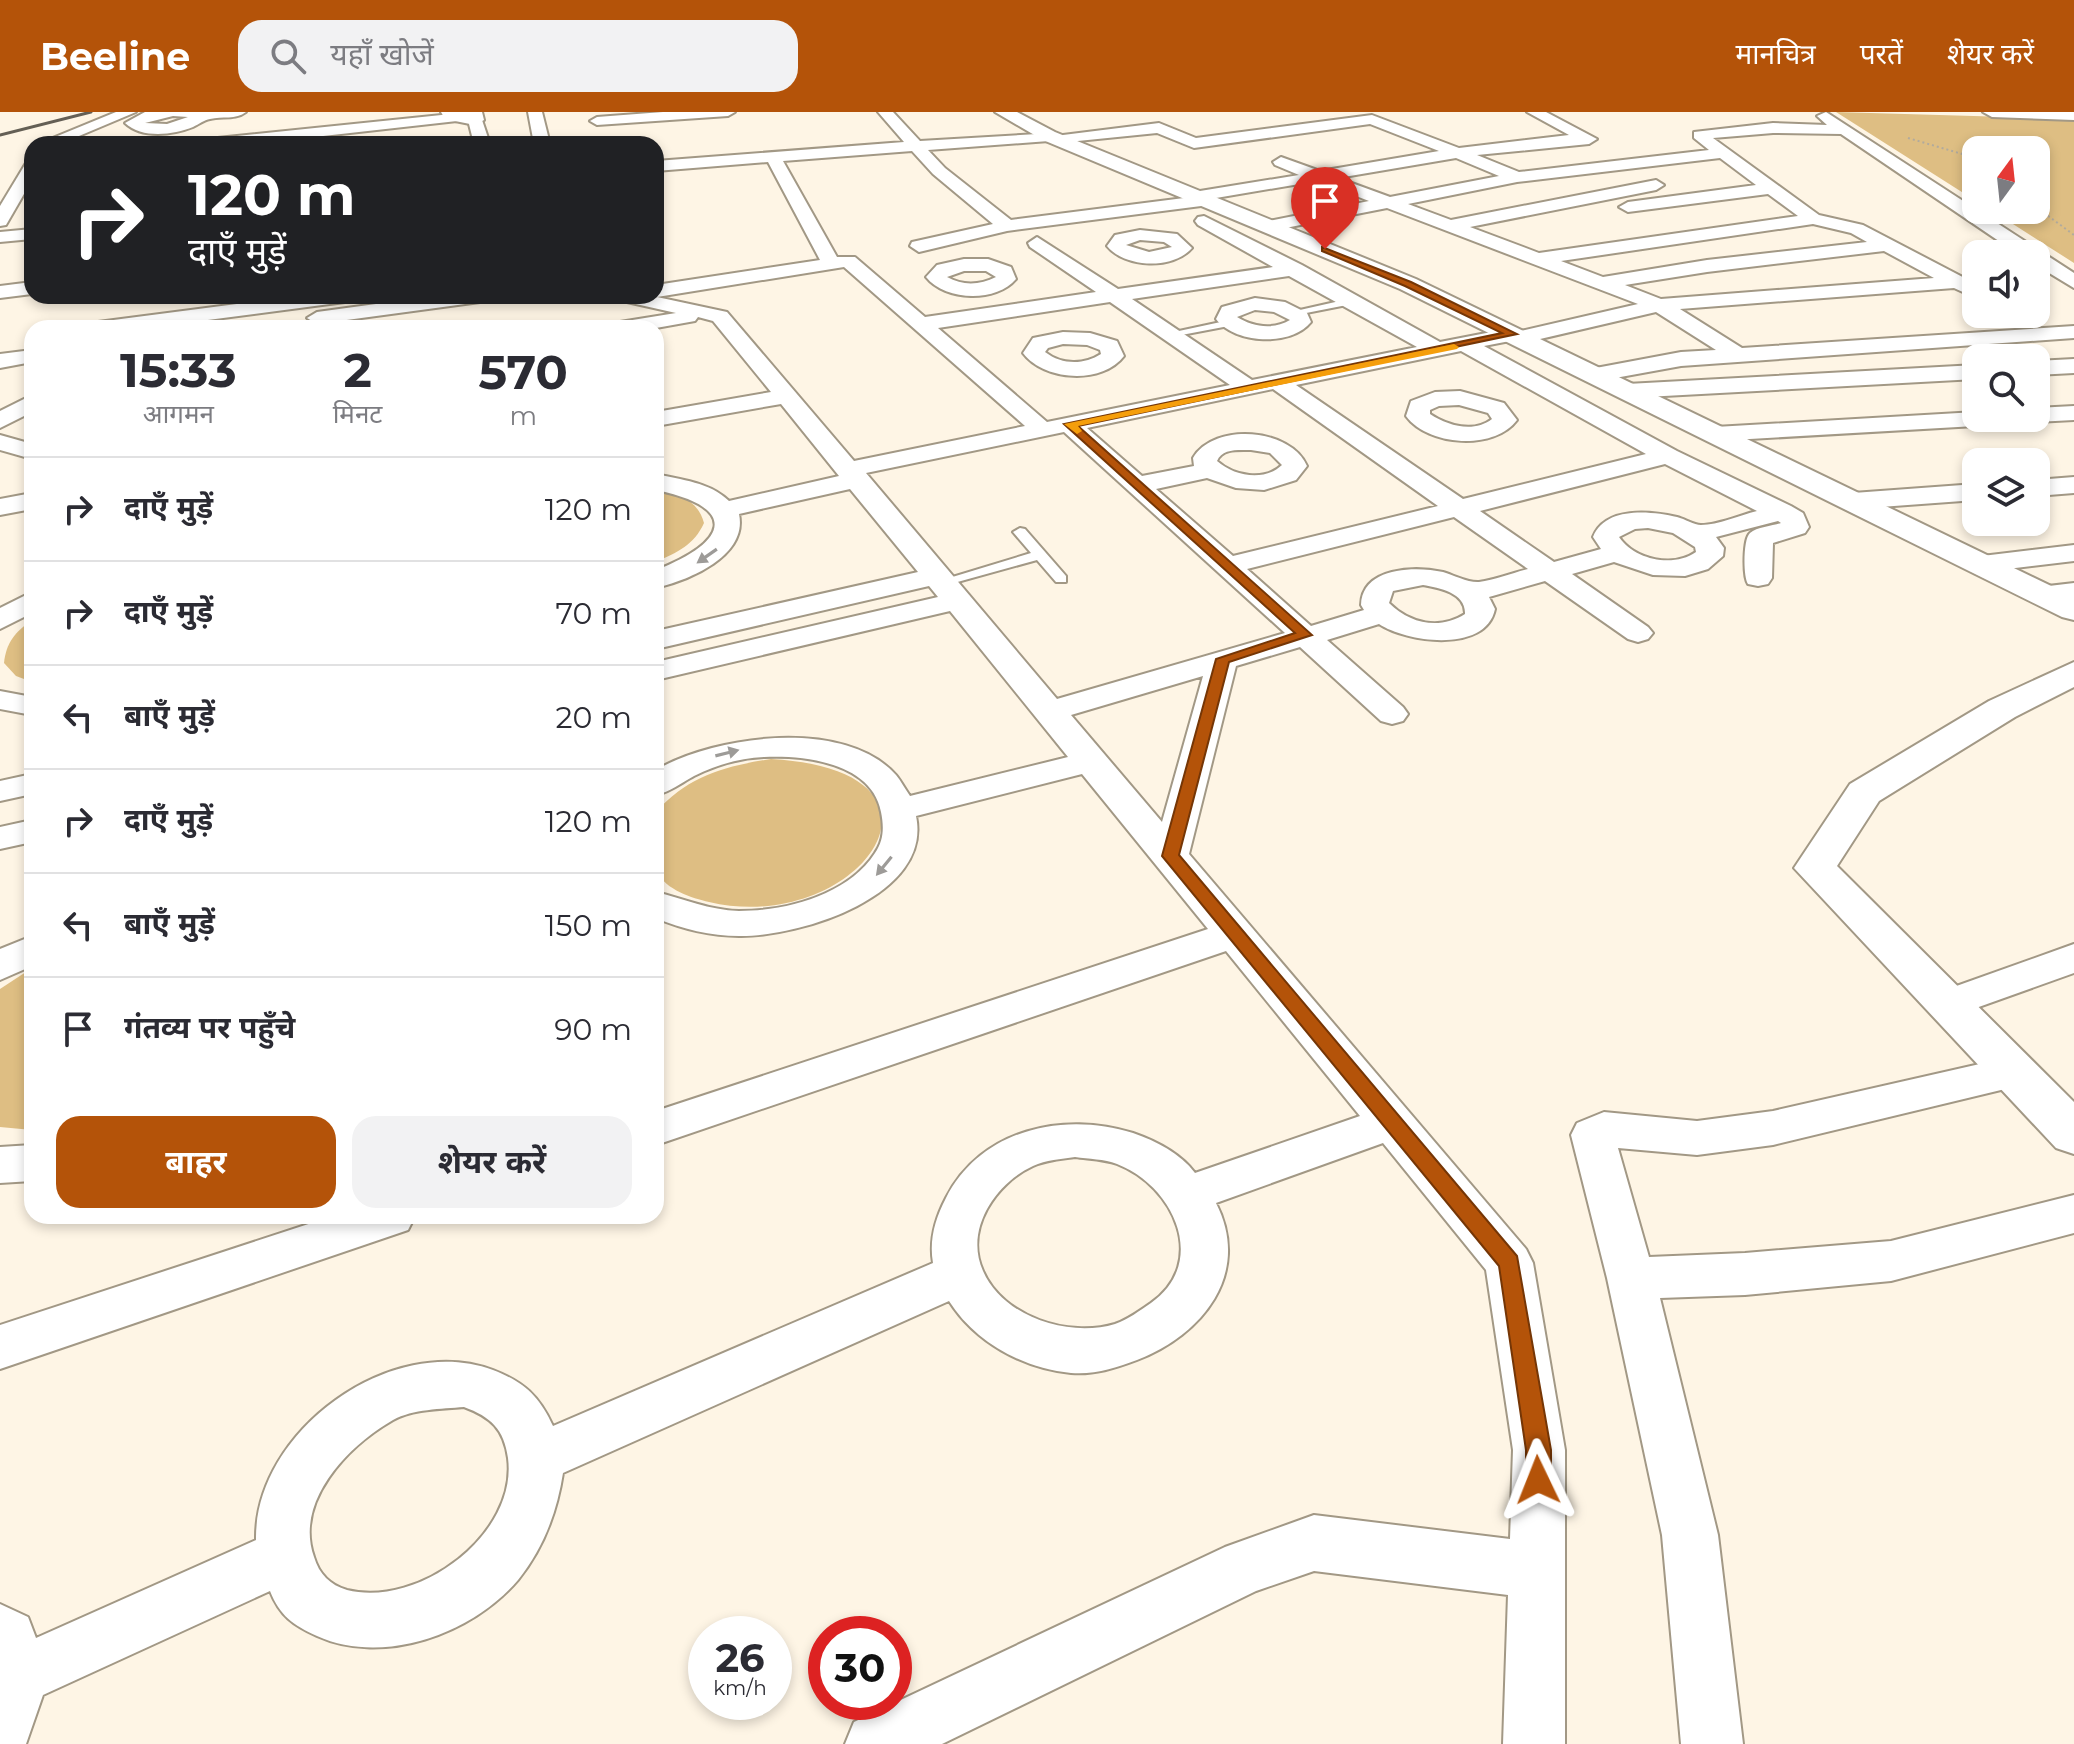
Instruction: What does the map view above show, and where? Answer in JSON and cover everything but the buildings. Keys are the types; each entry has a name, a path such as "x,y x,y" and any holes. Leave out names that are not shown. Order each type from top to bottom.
{"street":[{"path":"64,136 80,129 162,113 198,115 239,112"},
{"path":"535,112 540,136"},
{"path":"597,122 644,114 728,112"},
{"path":"1004,112 1204,206 1236,224 1295,269 1438,350"},
{"path":"1534,112 1636,162"},
{"path":"1817,112 2010,240"},
{"path":"1992,112 2074,115"},
{"path":"277,136 457,115 475,136"},
{"path":"664,179 917,146 1159,128 1194,143 1372,119 1517,177"},
{"path":"889,122 962,191 1007,226"},
{"path":"1813,219 1699,135 1773,128 1844,130"},
{"path":"919,246 1007,226 1204,206 1323,186 1458,153 1586,138"},
{"path":"1281,162 1323,186 1352,188 1487,165 1610,149"},
{"path":"884,290 938,281 938,273 953,266 977,264 1019,268 1105,253 1165,256 1180,252 1183,245 1180,241 1269,216 1389,202 1517,177 1725,153"},
{"path":"664,166 930,160"},
{"path":"777,164 828,257"},
{"path":"1447,227 1605,193 1754,173"},
{"path":"1352,188 1447,227 1484,238 1659,305 1738,355"},
{"path":"1484,238 1620,208 1772,188"},
{"path":"0,221 23,195"},
{"path":"1269,216 2074,610"},
{"path":"1538,259 1813,219 1857,229 1962,285"},
{"path":"0,237 24,235"},
{"path":"1037,243 1249,388"},
{"path":"0,247 24,245"},
{"path":"1601,284 1707,266 1887,245"},
{"path":"664,290 843,260 853,263 976,370 1138,485 1392,714"},
{"path":"2050,266 2074,282"},
{"path":"923,324 1295,269"},
{"path":"726,509 854,474 1056,427 1659,305 1957,282"},
{"path":"0,292 24,289"},
{"path":"160,320 283,304"},
{"path":"302,320 420,304"},
{"path":"663,304 720,316 1509,1263 1539,1450 1534,1744"},
{"path":"1230,323 1250,330 1277,331 1301,322 1296,312"},
{"path":"664,321 710,314"},
{"path":"1593,375 1681,359 2060,333 2074,350"},
{"path":"1022,361 1034,353 1035,348 1051,340 1077,337 1125,343 1171,334"},
{"path":"0,341 24,338"},
{"path":"976,370 1022,361 1090,367 1113,356 1125,343"},
{"path":"1466,345 1668,456 1794,519 1796,527 1760,538 1758,578"},
{"path":"0,361 24,357"},
{"path":"2050,367 2074,366"},
{"path":"1627,391 1962,373"},
{"path":"1277,382 1546,572 1638,633"},
{"path":"664,396 780,387"},
{"path":"664,417 780,387"},
{"path":"1424,422 1417,411 1425,402 1435,399 1460,398 1496,408 1557,397"},
{"path":"0,421 24,407"},
{"path":"1288,454 1424,422 1449,431 1493,430 1505,420 1496,408"},
{"path":"2050,414 2074,413"},
{"path":"1715,434 1962,420"},
{"path":"0,428 24,424"},
{"path":"0,442 24,450"},
{"path":"1138,485 1209,470 1244,482 1272,481 1291,472 1294,460 1288,454 1264,444 1221,445 1205,456 1204,463 1209,470"},
{"path":"1227,566 1668,456"},
{"path":"664,483 682,485 709,495 726,509 730,521 728,534 720,547 683,570 664,577"},
{"path":"2050,487 2074,485"},
{"path":"1853,501 1962,493"},
{"path":"0,507 24,502"},
{"path":"1697,534 1782,512"},
{"path":"1631,521 1665,522 1697,534 1710,548 1709,556 1693,566 1646,565 1618,553 1606,537 1609,529 1631,521"},
{"path":"1471,593 1618,553"},
{"path":"1982,564 2074,553"},
{"path":"1405,578 1441,580 1471,593 1481,609 1479,618 1459,629 1443,631 1409,628 1383,614 1375,605 1374,596 1379,588 1405,578"},
{"path":"664,639 947,586"},
{"path":"664,669 947,586"},
{"path":"2041,594 2074,592"},
{"path":"0,620 24,606"},
{"path":"1050,711 1383,614"},
{"path":"1171,856 1223,659"},
{"path":"2074,673 2002,709 1864,793 1815,868 2074,1134"},
{"path":"0,700 24,704"},
{"path":"664,779 706,759 741,750 776,747 811,749 843,757 870,770 889,788 900,809 902,830 894,853 878,875 853,894 822,909 786,920 748,924 711,923 664,908"},
{"path":"900,809 1092,761"},
{"path":"0,791 24,786"},
{"path":"0,838 24,833"},
{"path":"664,1125 1235,934"},
{"path":"0,966 24,953"},
{"path":"1948,1004 2074,958"},
{"path":"1712,1744 1690,1535 1631,1278 1593,1135 1604,1129 1697,1138 1773,1128 2015,1072"},
{"path":"1188,1194 1392,1122"},
{"path":"1075,1140 1119,1146 1158,1164 1188,1194 1203,1225 1206,1260 1194,1294 1169,1323 1134,1343 1091,1352 1047,1348 1008,1331 978,1306 959,1274 955,1233 967,1197 994,1166 1032,1147 1075,1140"},
{"path":"0,1165 24,1164"},
{"path":"1631,1278 1745,1274 1891,1261 2074,1214"},
{"path":"0,1347 368,1224"},
{"path":"538,1458 959,1274"},
{"path":"464,1384 500,1397 527,1422 538,1458 532,1506 503,1556 457,1596 399,1619 344,1620 303,1597 282,1557 284,1514 302,1470 334,1431 375,1403 420,1387 464,1384"},
{"path":"876,1744 1245,1567 1314,1543 1537,1570"},
{"path":"5,1680 282,1557"}],"lane":[{"path":"1296,312 1353,301"},
{"path":"1171,334 1230,323"},
{"path":"1020,532 1061,579"},
{"path":"947,586 1040,555"}],"path":[{"path":"1906,137 1962,154"},
{"path":"2050,217 2074,235"}],"shaded area":[{"path":"1836,112 2074,119 2074,263 2050,248 2050,240 2038,240 2013,224 2050,224 2050,136 1962,136 1962,192"},
{"path":"664,492 692,503 704,523 690,542 664,558"},
{"path":"24,627 24,679 16,676 4,663 12,638"},
{"path":"771,759 834,770 870,791 882,819 874,848 848,875 810,896 763,906 709,902 673,888 664,881 664,804 694,781 738,765"},
{"path":"24,973 24,1129 0,1127 0,989"}],"railway":[{"path":"0,135 91,112"}],"slow traffic":[{"path":"1077,431 1069,424 1454,347"}],"route":[{"path":"1325,249 1408,284 1512,334 1069,424 1305,635 1223,659 1171,856 1509,1263 1539,1450 1538,1480"}]}
